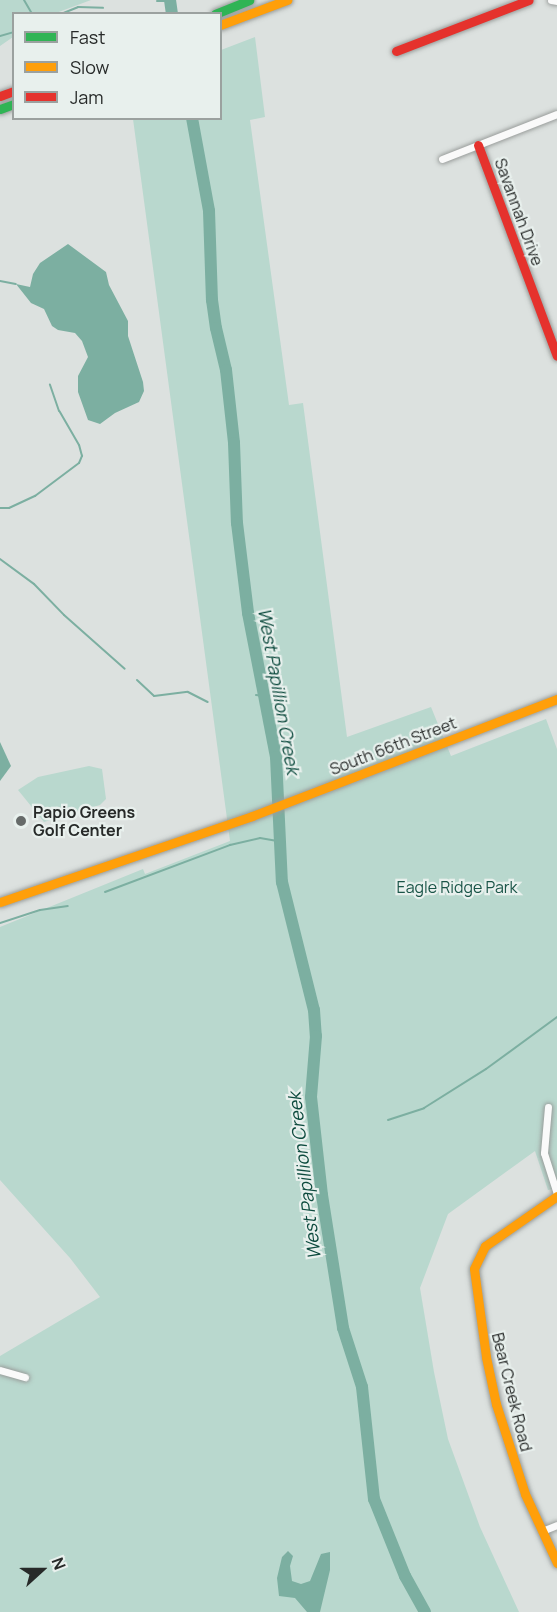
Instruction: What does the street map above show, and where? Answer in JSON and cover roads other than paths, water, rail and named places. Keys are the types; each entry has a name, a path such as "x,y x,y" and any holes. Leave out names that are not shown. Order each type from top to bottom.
{"street":[{"path":"219,12 249,0"},
{"path":"222,24 287,0"},
{"path":"396,51 529,0"},
{"path":"551,0 557,1"},
{"path":"442,159 557,114"},
{"name":"Savannah Drive","path":"478,145 557,356"},
{"name":"South 66th Street","path":"0,902 252,816 557,699"},
{"path":"548,1107 544,1153 557,1195"},
{"name":"Bear Creek Road","path":"557,1195 484,1246 474,1269 475,1291 496,1404 511,1454 557,1563"},
{"path":"0,1370 25,1377"},
{"path":"542,1531 557,1525"}],"waterway":[{"path":"24,0 31,12"},
{"name":"West Papillion Creek","path":"170,0 172,12"},
{"path":"157,1 170,1"},
{"path":"66,12 78,7 103,8"},
{"path":"0,36 12,33"},
{"name":"West Papillion Creek","path":"192,120 209,211 212,300 226,370 234,443 237,523 248,613 276,757 282,882 314,1010 316,1036 311,1097 322,1195 343,1328 362,1387 374,1499 405,1576 425,1612"},
{"path":"0,281 16,284"},
{"path":"0,508 9,508 35,496 79,463 82,456 79,445 59,411 50,385"},
{"path":"0,559 34,584 64,615 125,669"},
{"path":"137,680 154,696 188,692 208,702"},
{"name":"West Papillion Creek","path":"256,695 264,696"},
{"path":"105,892 230,845 260,838 282,842"},
{"path":"0,923 40,910 68,906"},
{"path":"388,1120 424,1108 486,1069 557,1017"}],"place":[{"name":"Papio Greens Golf Center","path":"21,821"}],"park label":[{"name":"Eagle Ridge Park","path":"457,887"}]}
